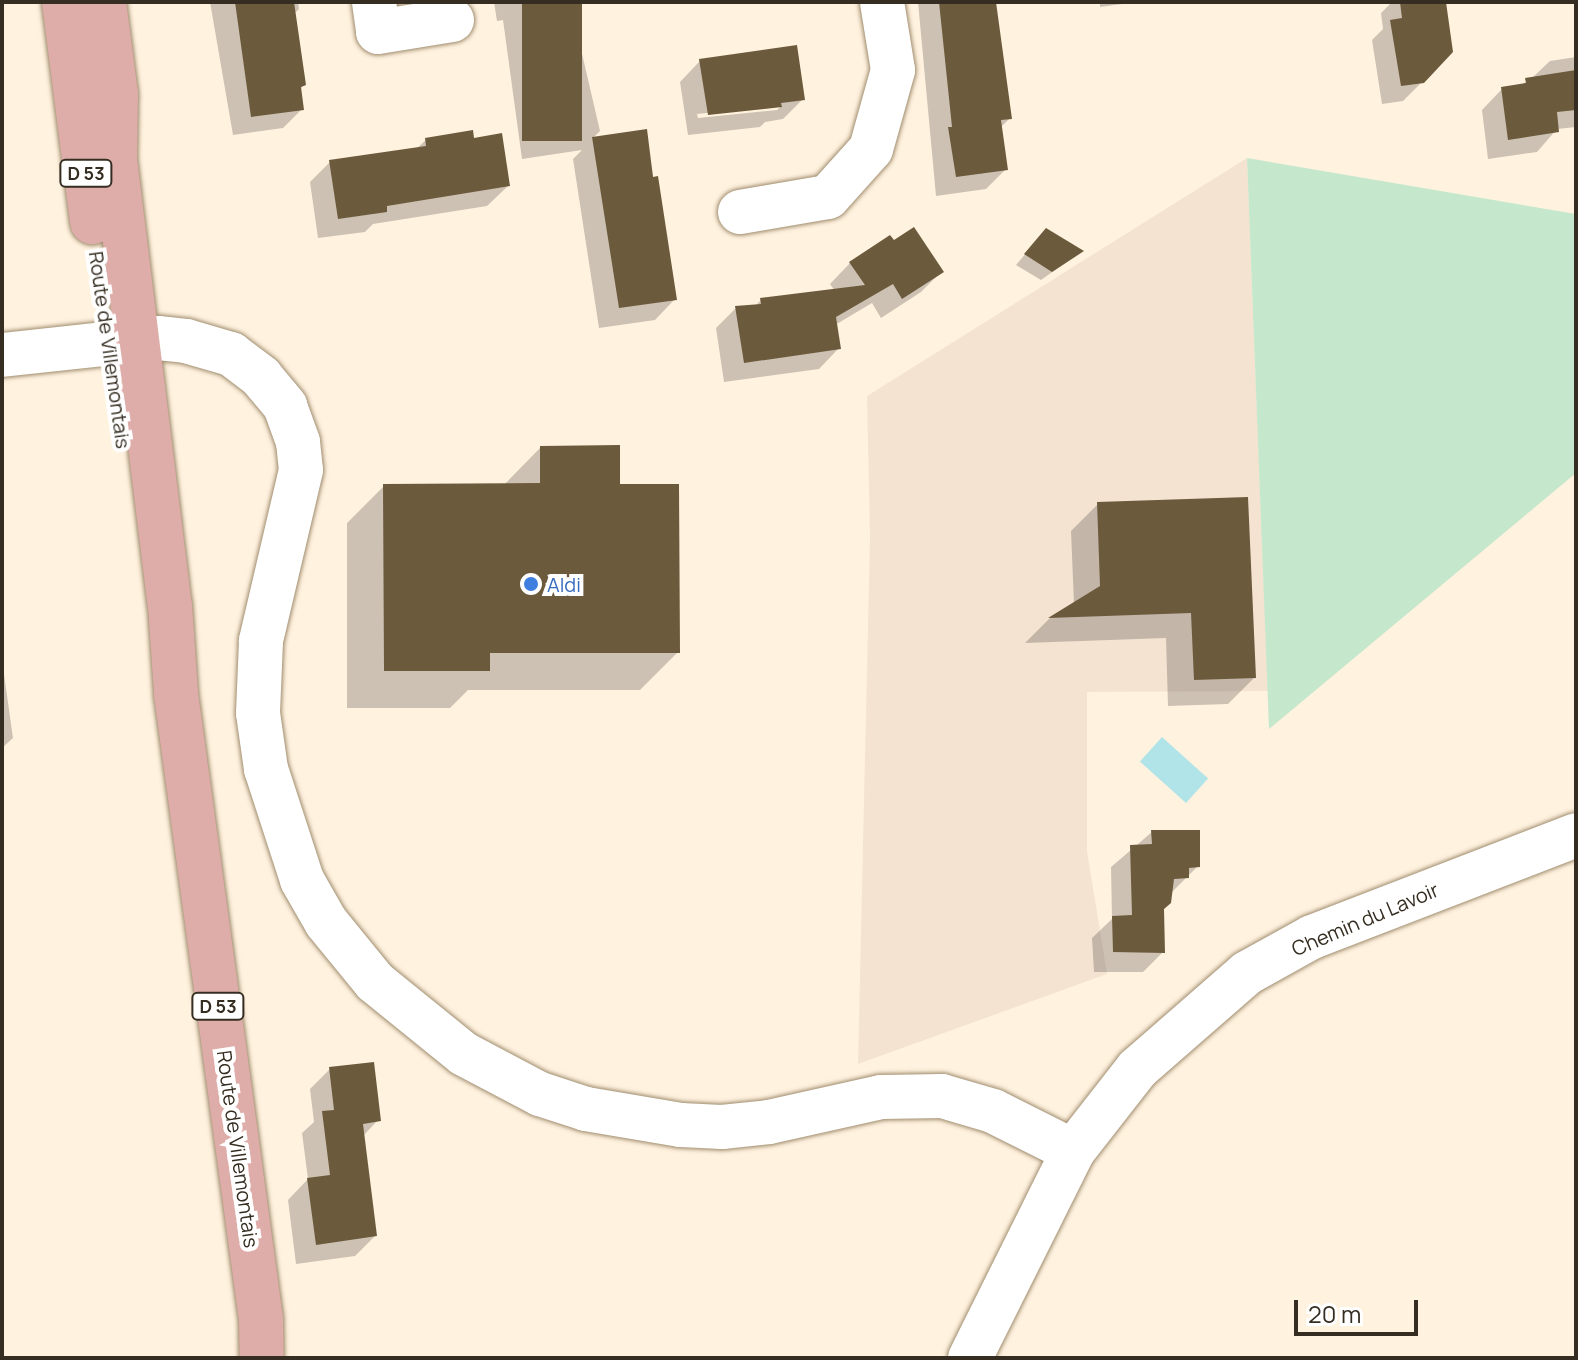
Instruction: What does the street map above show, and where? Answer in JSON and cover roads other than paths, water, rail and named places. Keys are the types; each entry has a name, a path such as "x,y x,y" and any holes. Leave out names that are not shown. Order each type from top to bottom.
{"main road":[{"name":"Route de Villemontais","path":"64,2 123,341 153,610 176,694 261,1338"},
{"name":"Route de Villemontais","path":"104,2 116,94 115,160 123,341"},
{"name":"D 53","path":"261,1338 283,1358"}],"street":[{"path":"374,2 378,32 452,20"},
{"path":"740,212 828,197 871,149 893,70 882,2"},
{"path":"2,355 123,341 186,341 231,354 261,377 285,406 298,442 301,470 261,641 258,713 264,755 302,880 326,922 375,982 464,1054 540,1094 586,1109 681,1125 722,1127 769,1122 881,1097 942,1096 993,1111 1073,1151"},
{"name":"Chemin du Lavoir","path":"970,1358 1073,1151 1137,1069 1247,973 1312,937 1576,835"}],"water":[{"path":"1162,737 1208,778 1186,803 1140,762"}],"place":[{"name":"Aldi","path":"531,584"}]}
